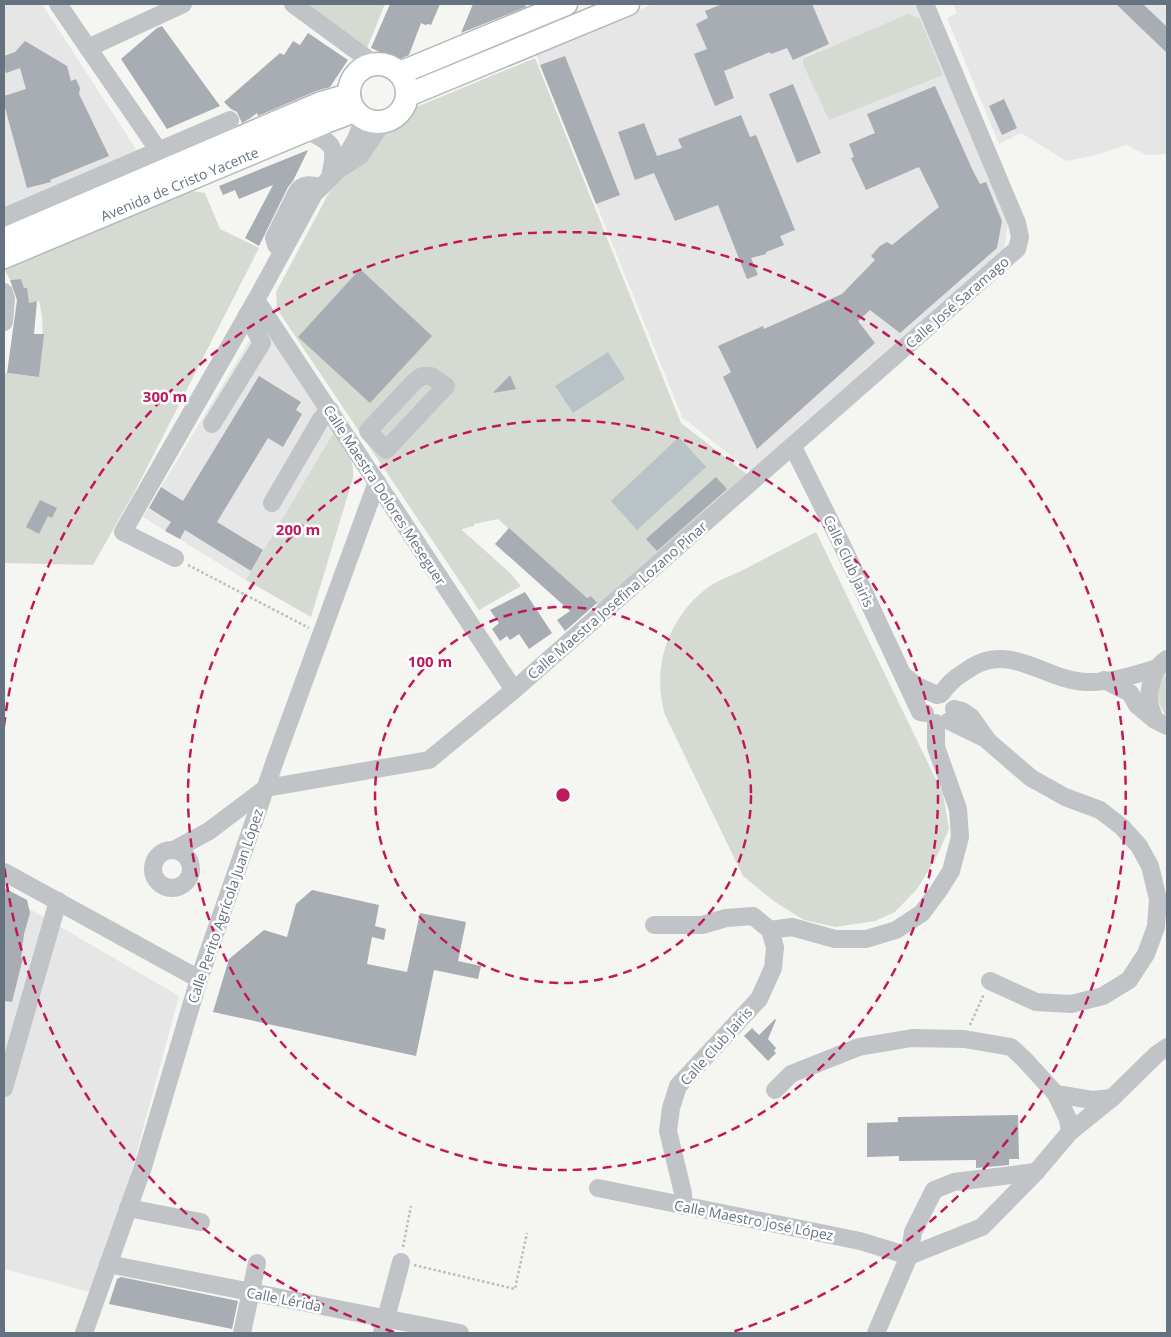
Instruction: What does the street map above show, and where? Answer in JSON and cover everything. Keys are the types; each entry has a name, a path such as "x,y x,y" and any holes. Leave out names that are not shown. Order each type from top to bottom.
{"main road":[{"path":"400,73 533,10 566,4"},
{"path":"408,95 628,4"},
{"path":"386,64 400,73 407,84 408,95 401,112 393,118 363,112 351,81 357,72 365,66 386,64"},
{"name":"Avenida de Cristo Yacente","path":"4,239 165,159 321,104 363,112"},
{"name":"Avenida de Cristo Yacente","path":"4,256 306,130 363,112"}],"street":[{"path":"58,4 165,159"},
{"path":"88,48 183,4"},
{"path":"293,4 373,64"},
{"name":"Calle José Saramago","path":"720,510 1017,249 1020,237 1017,223 925,4"},
{"path":"175,558 122,532 256,300 314,194 330,178 360,156 363,112"},
{"path":"4,217 165,159 230,120"},
{"path":"306,130 322,137 331,145 334,157 330,178"},
{"path":"4,292 6,299 4,322"},
{"name":"Calle Maestra Dolores Meseguer","path":"256,300 514,690"},
{"path":"212,424 262,343 247,315"},
{"path":"272,503 321,418 330,410"},
{"path":"360,456 375,440"},
{"name":"Calle Club Jairis","path":"793,447 841,543 902,675 942,708"},
{"name":"Calle Perito Agrícola Juan López","path":"84,1333 143,1166 199,979 377,482"},
{"name":"Calle Maestra Josefina Lozano Pinar","path":"266,788 429,760 514,690 720,510"},
{"path":"654,925 702,925 726,918 753,916 772,939 792,927 835,939 866,939 896,930 922,913 939,890 951,872 960,837 958,809 936,747 942,708 952,680 977,663 1007,658 1062,677 1085,682 1138,674 1162,663"},
{"path":"1161,723 1150,704 1150,697 1152,681 1162,663"},
{"path":"1104,680 1130,693 1137,705 1161,723"},
{"path":"942,708 988,741 1031,778 1065,797 1100,810 1122,827 1139,846 1150,866 1158,899 1156,927 1146,954 1129,980 1103,996 1071,1004 1036,1002 990,982"},
{"path":"174,850 209,831 266,788"},
{"path":"4,872 199,979"},
{"path":"4,1088 58,901"},
{"name":"Calle Club Jairis","path":"684,1206 684,1193 668,1131 671,1108 678,1086 759,999 773,968 772,939"},
{"path":"775,1090 791,1074 859,1047 912,1038 964,1039 1011,1047 1056,1094 1068,1119 1070,1132"},
{"path":"909,1256 982,1227 1036,1172 1070,1132 1112,1098 1167,1046"},
{"path":"1056,1094 1092,1100 1112,1098"},
{"path":"876,1333 909,1256 913,1232 934,1190 954,1182 1036,1172"},
{"name":"Calle Maestro josé López","path":"598,1188 860,1241 909,1256"},
{"path":"128,1208 201,1222"},
{"path":"242,1333 257,1262"},
{"path":"384,1326 401,1262"},
{"name":"Calle Lérida","path":"108,1264 251,1293 384,1326 460,1333"}],"path":[{"path":"175,558 321,635"},
{"path":"964,1039 990,982"},
{"path":"411,1206 401,1262 515,1289 527,1233"}],"shaded area":[{"path":"4,4 42,4 139,154 4,209"},
{"path":"302,4 385,4 367,48"},
{"path":"653,4 916,4 1008,223 1003,255 754,474 682,417 536,54"},
{"path":"953,4 1167,4 1167,154 1147,155 1126,145 1096,155 1066,161 1021,133 999,144 947,18 957,13"},
{"path":"908,14 920,19 943,75 829,120 803,64 803,59"},
{"path":"535,58 681,423 752,478 602,610 591,596 587,598 498,519 474,524 474,526 462,530 509,572 521,586 479,610 277,309 276,292 363,129"},
{"path":"183,190 205,193 220,229 259,248 135,491 93,565 4,563 4,373 39,377 43,329 39,301 29,303 21,279 10,280 4,268 4,262"},
{"path":"257,328 266,328 335,430 246,580 143,517"},
{"path":"608,352 625,379 573,413 555,386"},
{"path":"335,430 351,459 353,478 311,617 246,580"},
{"path":"679,437 706,467 637,530 611,501"},
{"path":"816,532 943,794 949,829 937,856 917,889 895,912 875,921 835,927 804,920 775,902 743,876 665,715 660,680 666,645 682,614 693,600 715,583"},
{"path":"1167,673 1167,717 1163,712 1158,695 1160,684"},
{"path":"4,894 179,996 98,1294 4,1269"}],"building":[{"path":"390,4 440,4 431,25 421,23 409,55 398,60 371,48"},
{"path":"473,4 525,4 526,7 461,33"},
{"path":"722,4 812,4 829,44 793,60 787,48 771,54 770,52 724,71 734,98 715,106 694,54 707,49 696,24 708,18 705,11"},
{"path":"1116,4 1143,4 1167,27 1167,53"},
{"path":"162,26 220,106 167,129 121,59 157,28"},
{"path":"308,33 348,60 330,87 316,91 258,116 257,113 242,123 237,112 224,102 280,53 284,55 293,41 300,45"},
{"path":"25,41 67,66 71,81 76,79 80,88 79,94 109,156 50,180 51,182 27,188 4,104 4,96 26,89 20,68 6,73 4,67 4,56 15,52"},
{"path":"565,56 620,195 596,204 540,65"},
{"path":"793,84 821,153 797,163 769,94"},
{"path":"935,86 973,171 980,184 986,182 1002,221 997,248 900,333 870,310 858,321 875,343 757,449 723,377 731,372 718,346 763,326 764,329 842,294 875,260 871,256 880,246 887,242 892,245 939,207 919,167 866,190 851,158 854,157 849,144 875,133 867,114"},
{"path":"1004,99 1017,128 1002,135 989,106"},
{"path":"741,115 750,137 756,135 795,230 780,236 784,245 766,252 766,254 751,258 758,275 747,279 718,205 675,221 654,173 635,180 618,132 644,123 657,156 682,148 678,139"},
{"path":"308,150 259,246 245,238 273,185 239,199 235,190 223,195 219,186"},
{"path":"360,269 432,336 370,403 298,337"},
{"path":"21,279 24,288 27,288 29,303 37,301 34,334 44,334 39,377 7,373 17,300 10,280"},
{"path":"510,375 516,389 493,393"},
{"path":"259,376 301,402 296,410 302,414 283,447 268,438 217,522 263,550 251,571 185,530 180,539 165,531 171,522 149,508 161,487 183,501"},
{"path":"716,477 727,489 657,551 646,539"},
{"path":"40,500 57,508 52,518 48,516 39,534 26,527"},
{"path":"509,528 587,598 591,596 597,603 565,631 557,620 570,611 495,544"},
{"path":"525,592 552,633 529,649 519,634 510,640 507,636 500,641 492,629 499,623 490,610"},
{"path":"4,888 27,900 30,913 24,934 21,958 23,958 12,1002 4,1001"},
{"path":"312,890 379,905 375,926 386,929 384,940 372,937 367,964 407,972 420,913 466,922 458,961 481,966 478,979 434,970 416,1056 213,1012 229,959 264,930 287,937 296,904"},
{"path":"775,1019 768,1039 776,1048 774,1051 776,1053 768,1061 744,1036 752,1028 759,1035"},
{"path":"1018,1115 1019,1159 1009,1159 1009,1165 976,1168 976,1160 899,1161 899,1156 867,1157 867,1123 898,1122 898,1117"},
{"path":"121,1277 238,1301 232,1329 109,1304 117,1279"}]}
